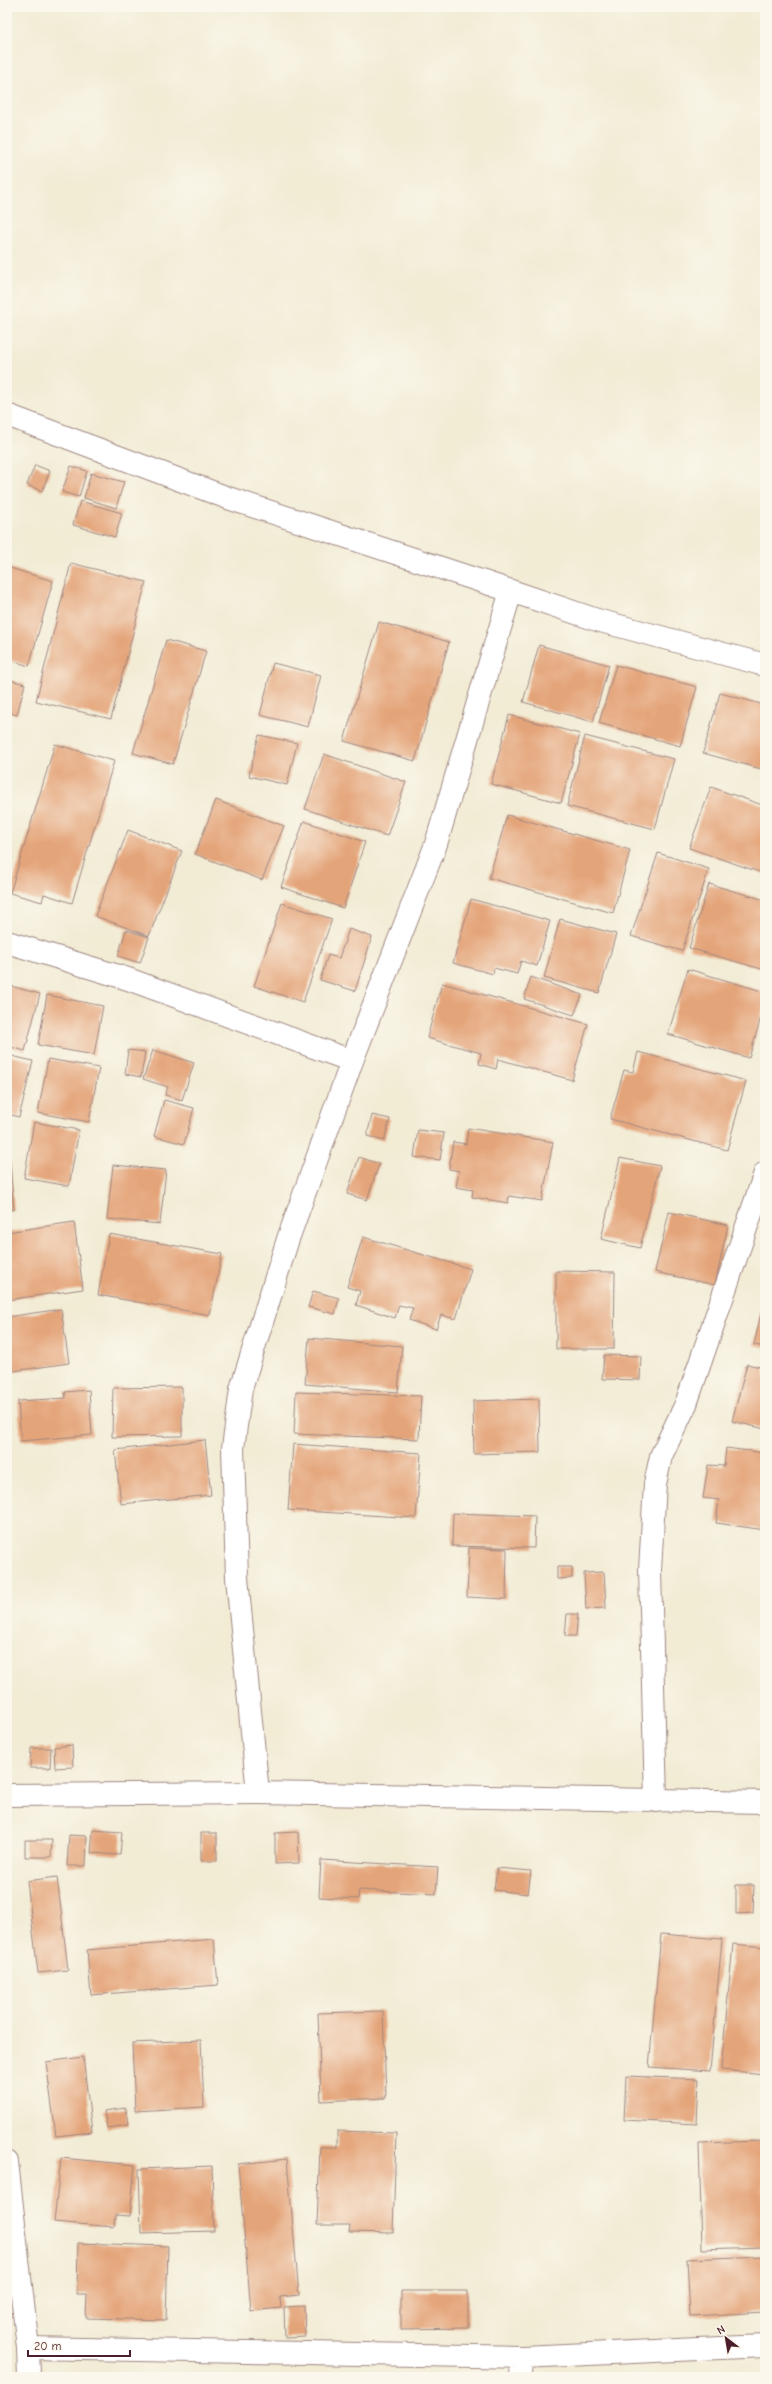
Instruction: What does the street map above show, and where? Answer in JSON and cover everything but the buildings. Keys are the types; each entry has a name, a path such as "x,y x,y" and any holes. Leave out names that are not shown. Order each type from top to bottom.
{"street":[{"path":"7,415 228,498 511,592 597,620 765,665"},
{"path":"258,1793 237,1578 233,1448 244,1382 288,1239 352,1061 436,844 511,592"},
{"path":"7,942 128,979 352,1061"},
{"path":"656,1802 650,1570 655,1484 661,1456 686,1404 765,1173"},
{"path":"7,1795 258,1793 656,1802 765,1802"},
{"path":"7,2162 28,2348 29,2377"},
{"path":"28,2348 521,2367 765,2346"}]}
